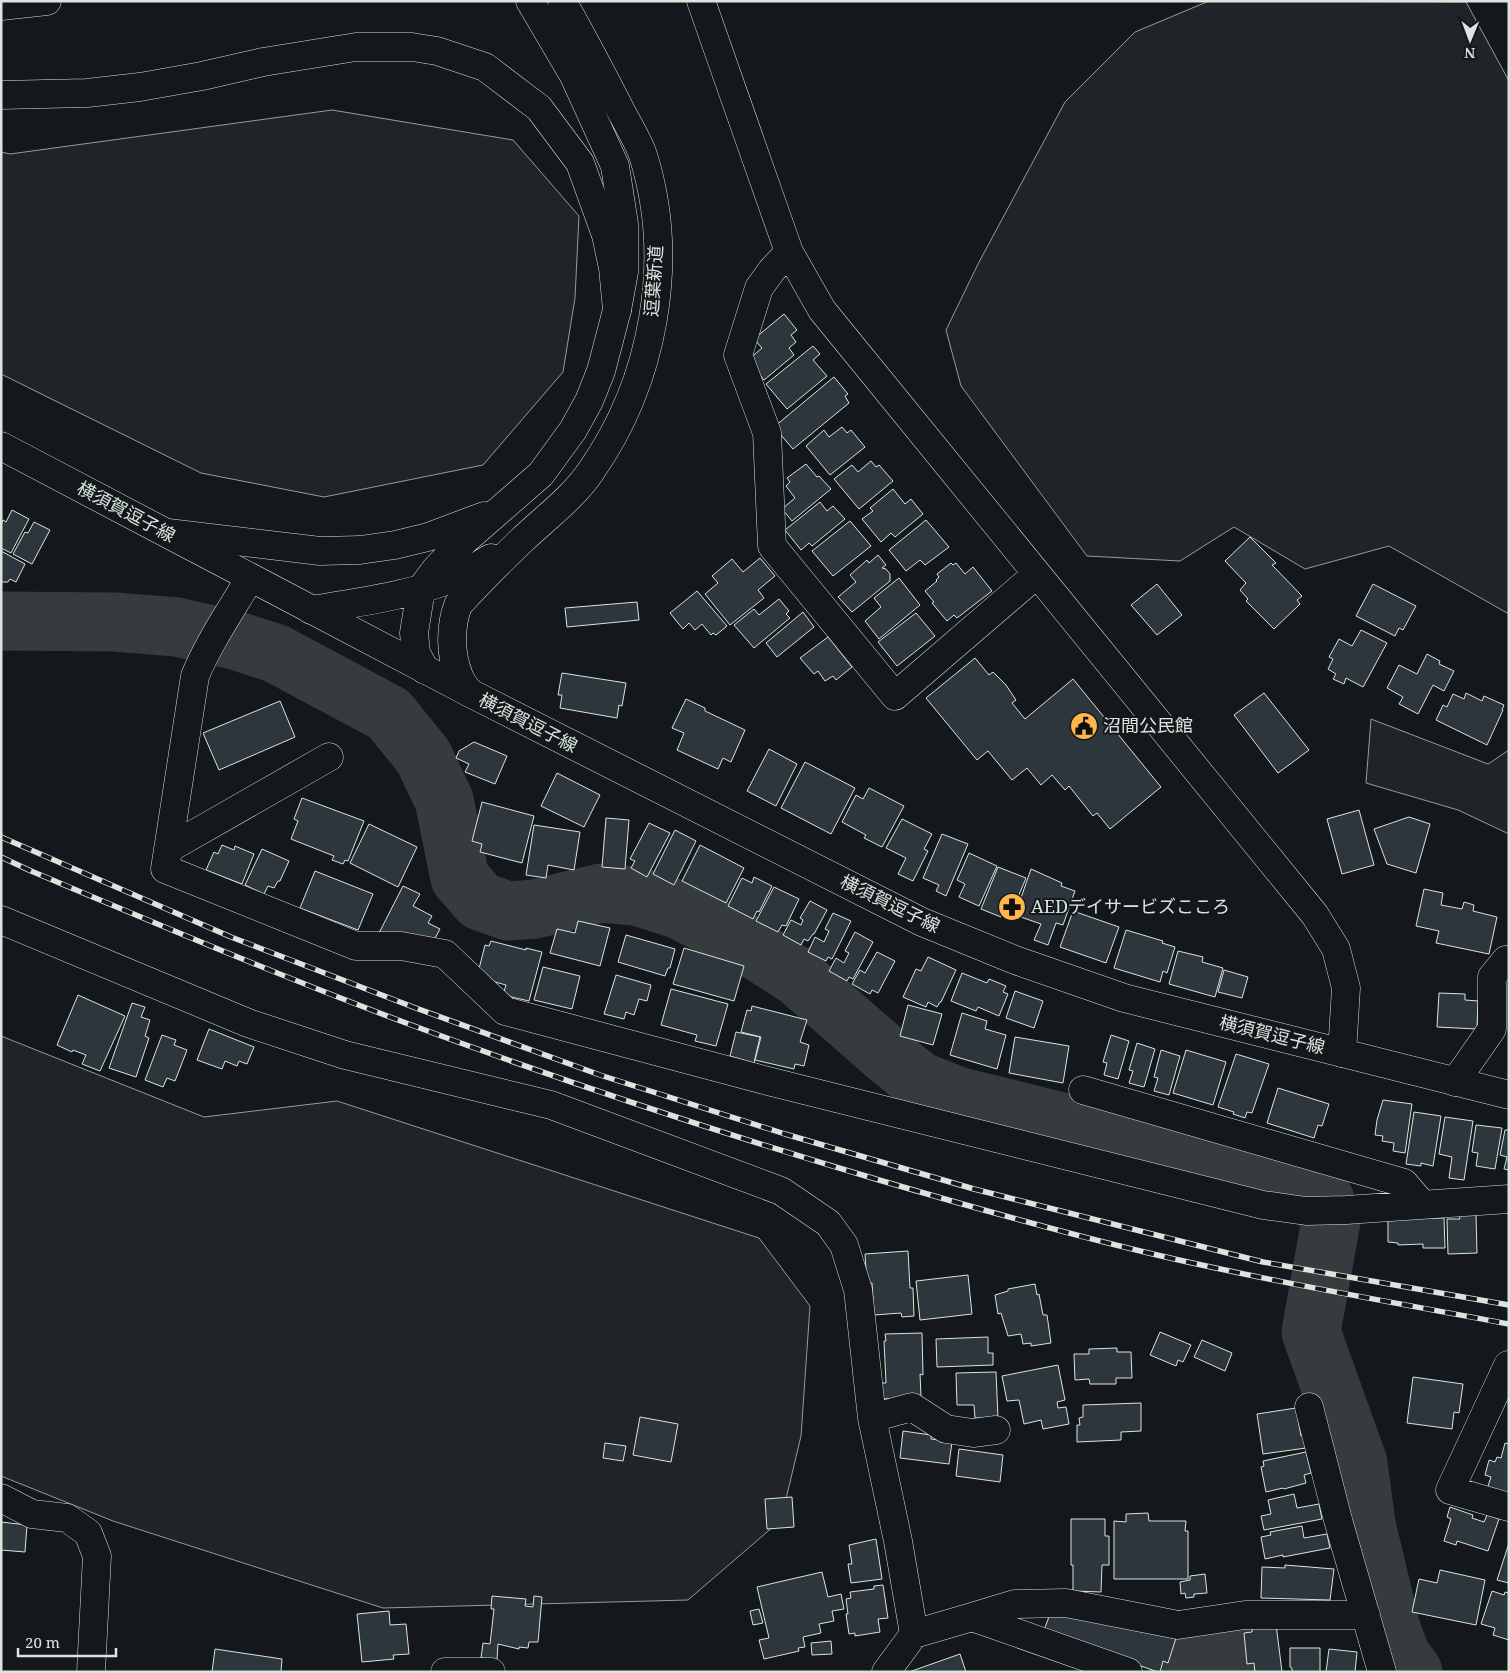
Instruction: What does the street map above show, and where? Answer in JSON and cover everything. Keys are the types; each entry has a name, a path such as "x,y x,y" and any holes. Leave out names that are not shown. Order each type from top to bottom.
{"main road":[{"path":"1,6 47,1"},
{"name":"逗葉新道","path":"421,589 436,569 455,550 541,474 573,430 589,401 601,371 617,310 624,272 624,224 616,166 574,76 530,1"},
{"name":"逗葉新道","path":"521,541 560,506 590,472 616,428 639,378 654,314 658,269 657,219 642,154 592,55 562,1"},
{"path":"701,1 789,252 822,310 1315,915 1336,950 1346,988 1342,1053"},
{"path":"1,95 87,93 140,87 202,76 263,62 356,47 412,47 437,51 485,67 539,108 580,163 606,235 613,268 617,310"},
{"path":"789,252 772,270 759,288 738,355 767,433 772,546 895,696 1037,574"},
{"name":"横須賀逗子線","path":"1,446 425,670 922,922 1016,960 1124,998 1509,1095"},
{"path":"164,533 320,551 360,550 395,545 428,537 497,512"},
{"path":"311,610 384,598 421,589 462,574 521,541"},
{"path":"470,693 459,677 454,659 452,631 458,605 521,541"},
{"path":"250,578 231,608 195,676 165,870 356,946 401,946 445,954 505,1011 774,1082 1253,1203 1306,1211 1509,1199"},
{"path":"421,589 414,633 416,653 425,670"},
{"path":"168,850 329,758"},
{"path":"1,920 248,1022 345,1055 551,1105 781,1191 828,1223 844,1245 858,1290 872,1418 898,1542 914,1634"},
{"path":"1455,1082 1492,1029 1492,977 1506,960"},
{"path":"1082,1090 1404,1182 1422,1204"},
{"path":"1508,1365 1450,1490 1509,1507"},
{"path":"872,1418 912,1407 946,1429 973,1433 996,1430"},
{"path":"1309,1407 1338,1520 1382,1672"},
{"path":"1,1498 32,1514 67,1518 88,1533 97,1556 91,1672"},
{"path":"886,1672 914,1634 1015,1604 1066,1603 1178,1625 1245,1615 1366,1615"},
{"path":"972,1617 1128,1672"},
{"path":"445,1672 491,1672"}],"shaded area":[{"path":"1209,1 1466,2 1509,81 1509,614 1389,546 1305,569 1234,527 1180,561 1087,556 961,386 946,330 978,264 1065,102 1135,32"},
{"path":"332,110 513,140 579,216 575,298 563,372 483,465 324,497 201,473 1,374 1,152 10,154"},
{"path":"1371,719 1488,764 1509,750 1509,834 1458,810 1366,783"},
{"path":"1,1036 204,1117 337,1101 759,1238 810,1306 801,1436 781,1520 688,1600 383,1608 113,1521 1,1476"}],"building":[{"path":"784,314 797,330 791,335 796,342 789,348 794,355 764,380 748,360 762,348 754,339"},
{"path":"813,346 820,354 813,360 827,376 787,409 766,384"},
{"path":"834,377 848,394 845,396 849,403 793,449 774,427"},
{"path":"842,427 847,433 851,430 865,447 830,475 806,446 824,430 829,437"},
{"path":"871,461 876,467 879,465 893,481 859,509 834,479 852,465 858,472"},
{"path":"806,464 831,489 792,521 782,509 795,498 786,486 790,482 787,478"},
{"path":"893,489 905,504 911,499 923,514 895,537 891,533 881,542 862,519 873,511 870,508"},
{"path":"820,502 827,511 833,506 845,519 812,546 809,543 801,550 785,530"},
{"path":"12,510 29,519 11,553 1,548 1,525 3,520 6,522"},
{"path":"926,520 949,547 925,565 920,560 906,571 889,550"},
{"path":"850,521 871,546 833,576 812,551"},
{"path":"34,522 50,530 32,564 13,554 25,532 28,533"},
{"path":"1250,537 1276,563 1272,565 1302,596 1297,600 1300,604 1274,629 1246,601 1248,599 1240,590 1246,583 1225,561"},
{"path":"1,551 25,564 16,582 10,579 8,582 1,582"},
{"path":"878,555 886,565 882,568 886,569 890,574 890,581 852,612 838,597 856,582 850,575 867,560 869,563"},
{"path":"760,558 775,576 758,590 764,598 730,625 705,594 718,583 712,576 732,559 743,572"},
{"path":"951,563 953,565 956,563 965,574 973,567 992,591 957,618 954,615 947,621 925,591 937,581 939,577 937,574"},
{"path":"899,578 920,605 879,639 865,621 881,607 874,598"},
{"path":"1157,584 1182,615 1157,635 1131,605"},
{"path":"1373,584 1416,606 1403,630 1399,628 1395,636 1356,616"},
{"path":"697,591 727,626 716,635 713,633 711,635 702,624 695,630 689,623 683,629 670,613"},
{"path":"779,599 789,611 786,614 790,618 754,648 734,625 754,609 759,615"},
{"path":"637,602 639,620 567,627 565,608"},
{"path":"803,612 814,627 777,657 766,643"},
{"path":"916,613 935,636 897,666 878,642"},
{"path":"1361,630 1387,643 1363,687 1346,678 1344,684 1333,679 1336,674 1328,669 1333,659 1329,657 1339,639 1352,646"},
{"path":"828,637 852,667 836,680 833,676 825,681 818,671 814,674 800,658"},
{"path":"1427,654 1440,661 1439,664 1454,671 1444,691 1433,685 1418,714 1399,704 1403,697 1387,688 1399,665 1417,674"},
{"path":"975,658 989,675 993,672 1006,685 1016,700 1012,703 1025,719 1073,679 1161,787 1110,829 1097,813 1093,816 1069,786 1065,790 1052,775 1041,785 1027,768 1012,780 988,751 977,760 926,698"},
{"path":"562,673 626,683 622,706 619,705 617,718 560,708 562,695 558,695"},
{"path":"1264,693 1309,750 1278,773 1234,715"},
{"path":"1466,693 1482,701 1484,696 1504,705 1487,745 1436,720 1443,705 1447,707 1453,694 1464,699"},
{"path":"686,699 705,708 705,711 745,730 731,762 723,758 718,769 677,750 684,733 672,728"},
{"path":"280,701 295,737 219,770 203,733"},
{"path":"474,742 507,756 495,784 465,772 469,764 456,758 459,751"},
{"path":"769,749 797,764 776,806 747,791"},
{"path":"805,762 855,788 831,834 781,808"},
{"path":"557,773 600,795 584,827 541,806"},
{"path":"869,788 904,806 882,847 864,838 866,835 842,822 856,795 863,799"},
{"path":"302,798 364,821 348,861 345,860 343,864 332,860 334,856 291,839 298,821 294,819"},
{"path":"482,802 534,816 522,863 480,852 482,844 472,841"},
{"path":"1359,810 1374,865 1342,874 1327,819"},
{"path":"1409,817 1430,824 1416,873 1387,864 1374,829"},
{"path":"606,818 629,820 625,869 602,867"},
{"path":"902,819 932,834 924,849 928,851 913,881 898,874 906,858 886,848"},
{"path":"649,823 670,833 647,877 631,868 635,861 630,859"},
{"path":"369,824 417,847 398,887 350,863"},
{"path":"534,825 580,832 574,870 548,865 546,878 526,875"},
{"path":"675,830 696,841 674,885 653,874"},
{"path":"942,834 968,844 946,896 936,891 939,885 923,878"},
{"path":"222,845 234,850 235,846 254,854 242,884 206,870 214,852 218,854"},
{"path":"700,845 744,868 726,903 682,881"},
{"path":"262,849 289,861 280,881 278,881 274,888 268,886 264,894 245,885"},
{"path":"969,853 997,866 979,906 959,897 965,884 957,880"},
{"path":"998,867 1026,878 1013,909 1009,907 1007,912 1003,910 1001,917 981,909"},
{"path":"1031,869 1062,883 1061,886 1075,891 1063,925 1056,923 1048,945 1034,940 1041,924 1015,915"},
{"path":"315,871 373,894 358,930 300,908"},
{"path":"754,877 772,886 759,912 757,911 753,919 728,906 742,878 752,883"},
{"path":"403,886 420,894 413,906 432,916 428,923 440,929 430,948 398,932 395,938 378,935"},
{"path":"774,887 799,899 786,926 782,925 778,932 756,921"},
{"path":"1424,889 1443,893 1441,905 1462,909 1464,902 1474,905 1473,911 1497,917 1489,954 1436,943 1439,931 1416,926"},
{"path":"810,901 827,910 814,934 808,941 804,939 801,945 783,935 791,920 801,925 803,920 800,918"},
{"path":"1073,911 1119,927 1106,963 1060,947"},
{"path":"833,913 851,921 832,959 828,957 826,961 808,952 815,937 824,942 829,931 825,929"},
{"path":"578,921 610,928 600,966 550,953 557,929 575,933"},
{"path":"1126,930 1163,941 1162,943 1175,947 1167,973 1163,971 1160,982 1114,968"},
{"path":"855,932 873,942 853,979 849,977 847,981 829,971 836,958 844,963 849,953 845,951"},
{"path":"626,935 675,949 670,968 668,968 665,976 618,962"},
{"path":"491,941 542,952 529,1001 503,995 506,985 477,977 485,945 489,946"},
{"path":"684,948 744,966 734,1001 673,984"},
{"path":"1178,951 1203,957 1202,962 1223,968 1215,997 1169,984"},
{"path":"877,952 895,961 878,993 872,990 870,994 852,984 860,970 865,973"},
{"path":"928,957 956,970 937,1007 928,1002 926,1007 903,997 916,969 921,971"},
{"path":"543,967 580,976 572,1009 534,1000"},
{"path":"1224,970 1248,977 1242,998 1218,992"},
{"path":"962,973 987,983 989,979 1006,986 1003,992 1008,994 999,1016 978,1007 976,1011 951,1001"},
{"path":"616,975 651,985 647,1001 639,999 634,1015 626,1012 624,1019 604,1014"},
{"path":"671,989 728,1004 716,1046 695,1041 697,1035 661,1025"},
{"path":"1015,991 1043,1001 1034,1028 1006,1018"},
{"path":"1439,993 1465,994 1465,1000 1478,1001 1477,1029 1437,1027"},
{"path":"78,995 125,1016 100,1071 82,1064 86,1055 73,1050 72,1052 57,1045"},
{"path":"132,1003 145,1007 141,1017 150,1020 145,1036 149,1038 136,1077 109,1068"},
{"path":"908,1005 942,1014 933,1045 900,1036"},
{"path":"752,1006 807,1020 800,1042 809,1045 804,1066 795,1064 794,1069 755,1060 761,1037 741,1032 747,1010 751,1011"},
{"path":"962,1013 987,1021 985,1029 1006,1035 997,1069 950,1055"},
{"path":"209,1029 254,1047 247,1064 239,1061 237,1066 225,1061 222,1069 197,1060"},
{"path":"736,1032 760,1037 754,1063 730,1056"},
{"path":"162,1035 176,1040 174,1045 187,1050 175,1081 167,1078 163,1087 145,1080"},
{"path":"1111,1035 1129,1041 1118,1079 1104,1075 1107,1063 1103,1062"},
{"path":"1015,1037 1069,1046 1063,1083 1009,1073"},
{"path":"1137,1043 1155,1049 1144,1087 1129,1083 1133,1071 1129,1070"},
{"path":"1161,1050 1180,1056 1169,1095 1154,1091 1158,1078 1154,1077"},
{"path":"1186,1050 1226,1062 1213,1105 1173,1093"},
{"path":"1236,1054 1269,1064 1252,1113 1247,1112 1245,1118 1218,1107"},
{"path":"1278,1088 1329,1104 1322,1126 1318,1125 1314,1138 1267,1123"},
{"path":"1383,1100 1412,1104 1405,1153 1393,1151 1394,1143 1382,1141 1383,1136 1375,1135"},
{"path":"1414,1112 1441,1116 1433,1166 1421,1163 1421,1166 1406,1164"},
{"path":"1445,1117 1473,1121 1464,1180 1449,1178 1452,1157 1439,1154"},
{"path":"1476,1125 1502,1128 1495,1169 1476,1166 1478,1153 1472,1152"},
{"path":"1505,1130 1509,1130 1509,1170 1504,1169 1507,1157 1500,1155"},
{"path":"1459,1215 1476,1215 1477,1253 1448,1254 1447,1219 1460,1219"},
{"path":"1444,1218 1445,1248 1423,1248 1423,1244 1398,1245 1398,1243 1388,1242 1388,1219"},
{"path":"908,1251 910,1288 913,1288 914,1316 902,1317 901,1313 874,1315 872,1283 867,1284 865,1254"},
{"path":"968,1275 972,1314 920,1320 916,1281"},
{"path":"1035,1284 1043,1315 1047,1315 1051,1343 1031,1346 1031,1343 1023,1344 1021,1334 1008,1336 1001,1313 998,1314 995,1295 1008,1291 1008,1289"},
{"path":"1160,1332 1191,1345 1183,1362 1178,1360 1176,1366 1150,1355"},
{"path":"922,1333 923,1375 920,1374 921,1397 883,1399 882,1383 886,1383 885,1334"},
{"path":"988,1337 988,1353 993,1353 993,1365 937,1367 936,1339"},
{"path":"1202,1340 1232,1353 1225,1371 1194,1357"},
{"path":"1117,1348 1117,1352 1131,1352 1132,1378 1116,1378 1116,1384 1090,1384 1089,1379 1075,1380 1074,1354 1089,1354 1089,1349"},
{"path":"1058,1365 1065,1400 1057,1402 1058,1408 1066,1407 1069,1424 1043,1429 1041,1420 1024,1424 1019,1400 1007,1401 1002,1376"},
{"path":"996,1372 998,1418 975,1418 974,1405 957,1405 956,1373"},
{"path":"1413,1377 1463,1384 1459,1413 1454,1412 1452,1429 1407,1423"},
{"path":"1141,1403 1141,1431 1121,1432 1121,1440 1077,1442 1077,1425 1080,1425 1079,1418 1083,1417 1083,1405"},
{"path":"1296,1408 1301,1436 1304,1435 1306,1448 1263,1454 1257,1414"},
{"path":"640,1417 678,1424 671,1462 633,1455"},
{"path":"903,1431 931,1435 931,1439 952,1442 949,1464 900,1458"},
{"path":"605,1443 626,1446 623,1461 603,1458"},
{"path":"1505,1443 1509,1444 1509,1495 1487,1489 1491,1477 1485,1475 1489,1460 1495,1462 1497,1457 1501,1458"},
{"path":"959,1449 1003,1455 1000,1482 956,1476"},
{"path":"1306,1452 1311,1473 1304,1475 1306,1483 1266,1492 1261,1467 1264,1466 1263,1461"},
{"path":"1294,1494 1297,1508 1319,1504 1322,1519 1264,1530 1261,1516 1271,1514 1268,1500"},
{"path":"792,1497 794,1527 767,1529 765,1499"},
{"path":"1450,1507 1473,1515 1472,1518 1484,1522 1487,1515 1499,1519 1488,1551 1457,1541 1456,1545 1444,1541 1451,1519 1447,1517"},
{"path":"1148,1513 1149,1521 1186,1521 1185,1531 1188,1531 1188,1579 1114,1579 1114,1521 1126,1522 1126,1514"},
{"path":"1071,1519 1105,1519 1105,1536 1109,1536 1109,1565 1102,1565 1101,1592 1073,1591"},
{"path":"1,1522 27,1525 25,1552 1,1550"},
{"path":"1302,1526 1304,1538 1327,1534 1330,1548 1265,1559 1261,1537 1271,1535 1270,1532"},
{"path":"876,1539 882,1579 851,1583 848,1564 852,1564 849,1545"},
{"path":"1509,1543 1509,1583 1497,1580"},
{"path":"1285,1565 1334,1569 1330,1600 1261,1598 1262,1567 1285,1568"},
{"path":"1440,1570 1485,1580 1476,1625 1412,1612 1419,1579 1437,1583"},
{"path":"822,1572 828,1597 841,1594 844,1609 832,1611 834,1621 819,1624 821,1633 803,1637 805,1647 798,1648 799,1651 764,1659 759,1640 769,1638 757,1587"},
{"path":"1205,1574 1207,1593 1194,1594 1194,1597 1186,1598 1185,1593 1181,1594 1180,1582 1190,1580 1190,1576"},
{"path":"883,1585 888,1618 878,1619 880,1632 855,1636 855,1633 849,1634 846,1599 851,1598 850,1592 874,1589 874,1586"},
{"path":"1492,1591 1504,1595 1505,1592 1509,1593 1509,1640 1493,1635 1495,1628 1481,1624"},
{"path":"492,1596 526,1599 525,1606 533,1607 534,1596 542,1597 538,1642 529,1642 528,1648 519,1647 519,1649 498,1644 497,1660 481,1658 483,1643 490,1644 494,1609 491,1609"},
{"path":"759,1609 763,1623 753,1625 750,1611"},
{"path":"1052,1609 1109,1619 1153,1634 1155,1630 1176,1638 1168,1663 1163,1661 1160,1672 1158,1672 1044,1630"},
{"path":"389,1611 390,1625 406,1624 409,1654 393,1655 394,1659 362,1662 357,1614"},
{"path":"1276,1624 1282,1672 1255,1672 1254,1663 1247,1664 1244,1633 1252,1632 1252,1627"},
{"path":"831,1641 832,1654 812,1655 811,1643"},
{"path":"1290,1648 1320,1648 1320,1672 1292,1672 1290,1667"},
{"path":"215,1649 282,1659 281,1672 212,1672"},
{"path":"1329,1649 1357,1652 1355,1672 1326,1672"},
{"path":"960,1654 966,1672 909,1672"}],"waterway":[{"path":"1,621 115,622 177,627 234,640 275,653 389,714 423,756 444,800 460,878 480,901 508,911 535,909 601,893 636,896 680,910 746,944 798,977 919,1081 957,1096 1254,1170 1302,1184 1325,1200 1331,1221 1311,1332 1358,1463 1366,1524 1391,1629 1401,1656 1413,1672"},
{"path":"1178,1672 1204,1642 1224,1644 1239,1672"}],"railway":[{"path":"1,837 231,937 413,1007 600,1075 785,1134 974,1189 1263,1262 1509,1305"},
{"path":"1,857 218,949 406,1023 582,1086 760,1144 983,1210 1157,1255 1288,1283 1509,1324"}],"place":[{"name":"沼間公民館","path":"1084,726"},
{"name":"AEDデイサービズこころ","path":"1012,907"}]}
